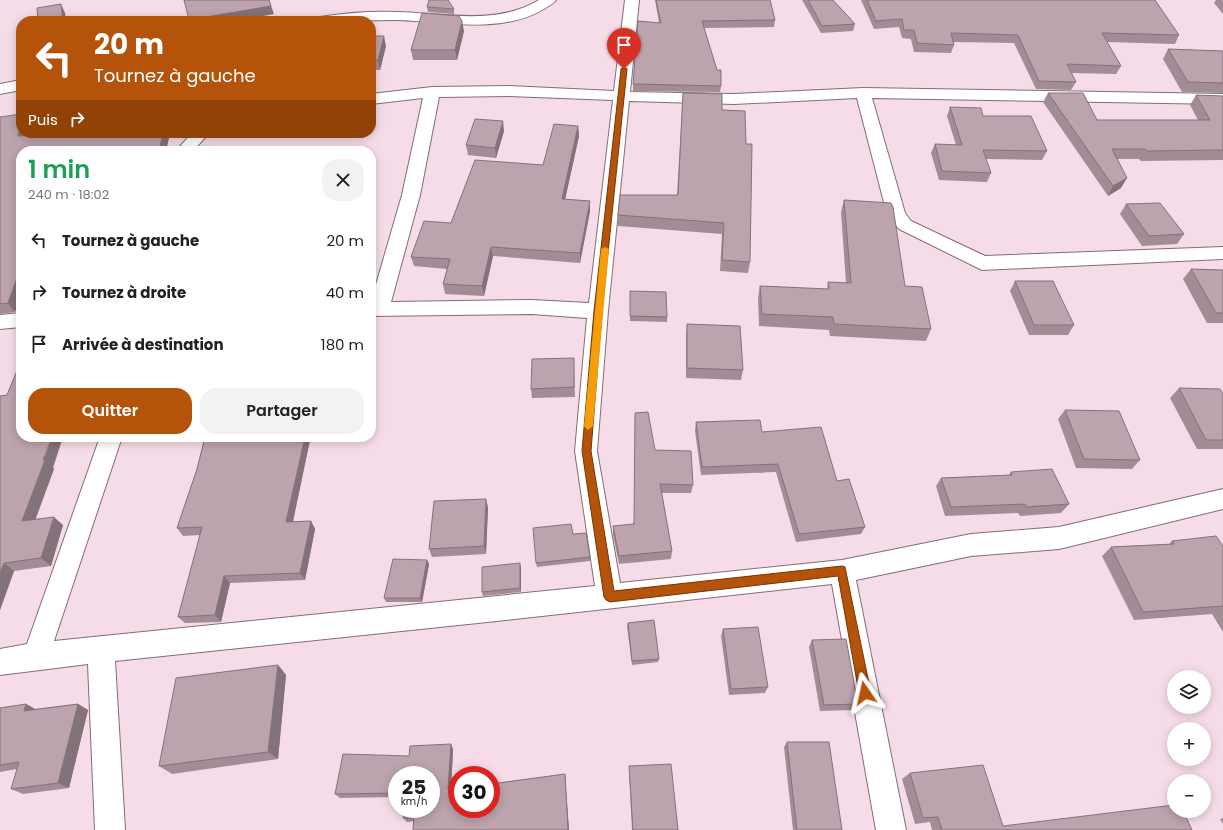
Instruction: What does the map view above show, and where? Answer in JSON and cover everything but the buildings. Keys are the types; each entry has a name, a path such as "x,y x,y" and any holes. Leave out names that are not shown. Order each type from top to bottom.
{"street":[{"path":"376,17 396,16 468,20 508,17 539,8 549,0"},
{"path":"610,597 586,451 598,311 632,0"},
{"path":"0,89 16,86"},
{"path":"376,98 432,92 509,91 734,99 863,93 1223,99"},
{"path":"376,306 411,195 432,92"},
{"path":"863,93 896,214 905,225 982,263 1223,253"},
{"path":"189,146 196,138"},
{"path":"376,309 532,306 598,311"},
{"path":"0,322 16,320"},
{"path":"36,656 109,442"},
{"path":"0,662 36,656 610,597 842,571 971,545 1059,538 1223,499"},
{"path":"842,571 891,830"},
{"path":"101,650 110,830"}],"slow traffic":[{"path":"588,426 605,249"}],"route":[{"path":"624,69 598,311 586,451 610,597 842,571 865,693"}]}
